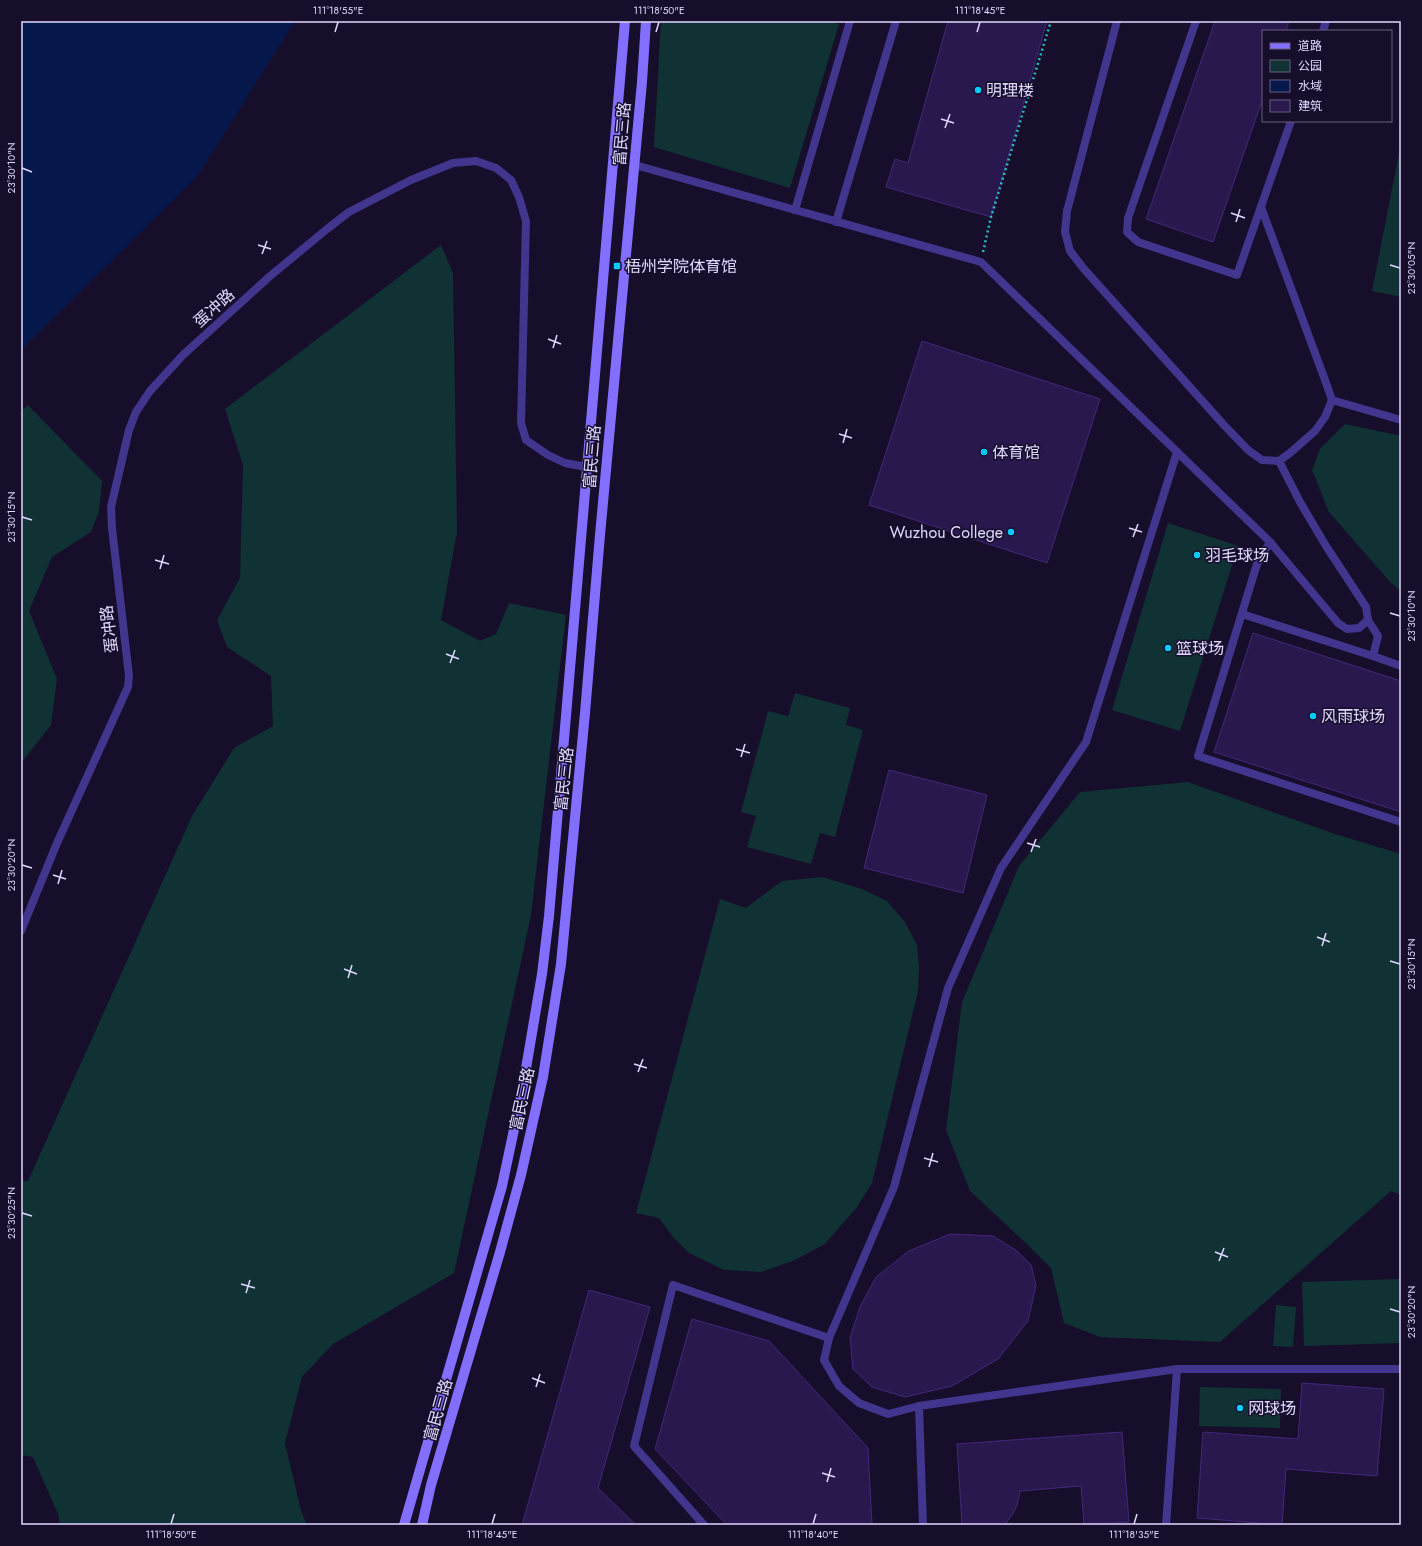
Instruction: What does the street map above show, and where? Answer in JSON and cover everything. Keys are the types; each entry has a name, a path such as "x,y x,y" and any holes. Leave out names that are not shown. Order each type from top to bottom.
{"main road":[{"name":"富民三路","path":"404,1525 502,1186 526,1070 542,974 549,916 625,21"},
{"name":"富民三路","path":"422,1525 431,1485 512,1210 543,1078 561,964 635,165 646,21"}],"lane":[{"path":"794,210 850,21"},
{"path":"836,222 896,21"},
{"path":"1117,21 1067,211 1065,232 1070,251 1084,269 1248,450 1262,460 1279,461 1315,431 1325,416 1332,400 1261,208"},
{"path":"1196,21 1128,218 1128,232 1138,242 1237,275 1291,122"},
{"name":"蛋冲路","path":"21,931 57,843 128,687 129,676 112,528 111,507 129,430 136,412 150,391 183,355 269,277 327,229 349,212 404,183 453,163 476,161 496,168 511,180 519,197 526,221 521,423 526,440 548,455 565,463 586,467"},
{"path":"635,165 981,262 1270,542 1338,623 1347,629 1359,628 1368,620"},
{"path":"1332,400 1401,420"},
{"path":"1176,452 1086,742 1001,868 948,988 894,1187 829,1338 824,1360 839,1386 859,1403 888,1414 919,1406 1177,1368 1401,1370"},
{"path":"1279,461 1300,502 1326,546 1366,607 1368,620 1378,636 1373,656"},
{"path":"1270,542 1257,564 1198,756 1401,822"},
{"path":"1242,614 1401,666"},
{"path":"704,1525 634,1446 673,1285 829,1338"},
{"path":"1166,1525 1177,1368"},
{"path":"919,1406 923,1525"}],"path":[{"path":"981,262 991,217 1051,21"}],"green space":[{"path":"661,21 829,21 839,24 790,188 654,147"},
{"path":"1401,143 1401,297 1372,291"},
{"path":"441,245 453,273 457,532 441,620 480,641 496,634 509,603 566,615 531,915 454,1273 333,1344 302,1377 285,1443 301,1511 307,1525 60,1525 58,1514 33,1457 21,1455 21,1181 28,1181 192,816 234,748 273,726 271,676 227,647 217,620 240,578 243,465 225,409"},
{"path":"28,405 102,481 99,511 91,532 52,557 29,611 57,679 51,725 22,762 21,769 21,411"},
{"path":"1345,424 1401,436 1401,591 1391,583 1329,512 1312,470 1320,449"},
{"name":"篮球场","path":"1168,523 1238,546 1180,731 1112,710"},
{"path":"795,693 850,708 846,725 863,730 835,837 820,833 811,864 747,847 756,816 741,812 768,711 788,716"},
{"path":"1188,782 1335,834 1401,854 1401,1195 1391,1191 1220,1342 1100,1337 1064,1323 1051,1268 970,1191 946,1130 962,1002 1019,866 1080,792"},
{"path":"822,877 862,889 887,901 905,922 917,945 919,968 918,991 872,1183 857,1207 825,1244 795,1260 761,1272 724,1270 689,1253 673,1237 659,1218 636,1213 720,899 746,908 782,881"},
{"path":"1401,1279 1401,1343 1304,1346 1302,1282"},
{"path":"1276,1305 1296,1307 1293,1347 1273,1346"},
{"name":"网球场","path":"1200,1387 1281,1389 1280,1428 1199,1426"}],"water":[{"path":"21,21 295,21 197,177 21,350"}],"building":[{"name":"明理楼","path":"948,21 1047,21 991,217 886,187 895,159 908,163"},
{"path":"1215,21 1289,21 1286,30 1262,30 1262,101 1213,242 1146,219"},
{"name":"体育馆","path":"922,341 1100,399 1047,563 869,505"},
{"name":"风雨球场","path":"1253,633 1401,681 1401,812 1214,752"},
{"path":"889,770 987,795 963,893 864,868"},
{"path":"950,1234 993,1236 1017,1251 1031,1265 1036,1285 1028,1321 998,1359 952,1386 905,1397 872,1387 853,1369 850,1338 860,1307 876,1277 909,1251"},
{"path":"589,1290 650,1307 598,1488 636,1525 522,1525"},
{"path":"692,1319 769,1341 868,1448 872,1525 727,1525 655,1449"},
{"path":"1302,1383 1384,1389 1377,1476 1286,1469 1282,1525 1197,1518 1203,1432 1298,1439"},
{"path":"1122,1432 1129,1522 1084,1525 1081,1486 1020,1491 1017,1505 1005,1525 962,1525 957,1444"}],"place":[{"name":"明理楼","path":"978,90"},
{"name":"梧州学院体育馆","path":"617,266"},
{"name":"体育馆","path":"984,452"},
{"name":"Wuzhou College","path":"1011,532"},
{"name":"羽毛球场","path":"1197,555"},
{"name":"篮球场","path":"1168,648"},
{"name":"风雨球场","path":"1313,716"},
{"name":"网球场","path":"1240,1408"}]}
